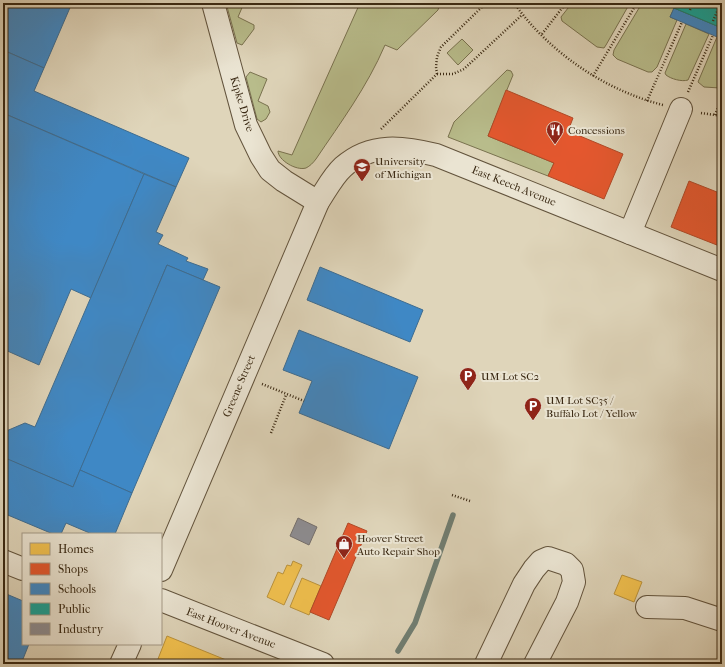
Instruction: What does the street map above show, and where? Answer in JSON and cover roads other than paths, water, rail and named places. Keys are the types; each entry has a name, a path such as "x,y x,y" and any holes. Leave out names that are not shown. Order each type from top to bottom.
{"street":[{"name":"Kipke Drive","path":"213,3 246,125 262,156 270,170 284,181 318,202"},
{"path":"630,233 681,109"},
{"name":"East Keech Avenue","path":"318,202 343,168 359,156 386,148 412,149 436,156 722,270"},
{"name":"Greene Street","path":"162,568 318,202"},
{"path":"486,664 524,584 540,561 548,558 566,564 572,570 574,582 567,602 535,664"},
{"path":"3,561 22,569"},
{"name":"East Hoover Avenue","path":"162,600 324,664"},
{"path":"647,607 685,608 722,620"},
{"path":"121,664 130,645"}],"waterway":[{"path":"398,651 415,623 453,515"}],"place":[{"name":"Concessions","path":"555,145"},
{"name":"University of Michigan","path":"362,182"},
{"name":"UM Lot SC2","path":"468,391"},
{"name":"UM Lot SC35 / Buffalo Lot / Yellow","path":"533,421"},
{"name":"Hoover Street Auto Repair Shop","path":"344,559"}]}
